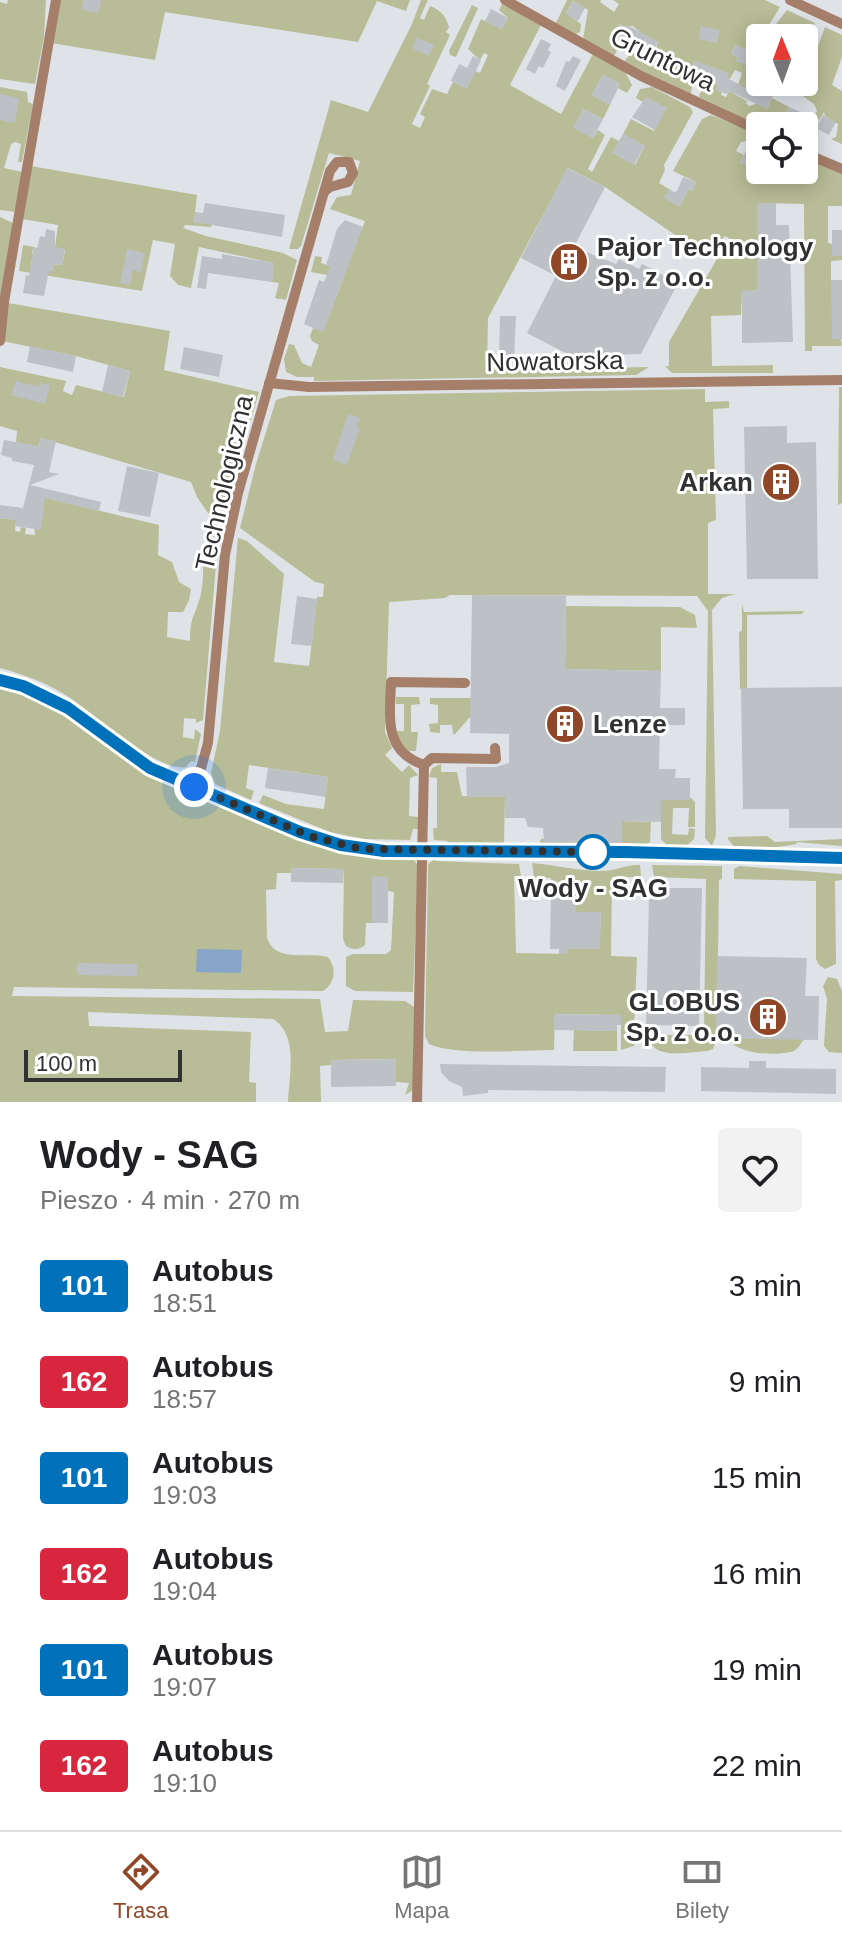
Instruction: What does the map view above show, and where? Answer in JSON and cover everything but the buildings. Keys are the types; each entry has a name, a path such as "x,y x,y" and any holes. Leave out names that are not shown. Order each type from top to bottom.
{"street":[{"path":"0,341 56,0"},
{"name":"Gruntowa","path":"505,0 641,76 746,125"},
{"path":"790,0 842,24"},
{"path":"818,159 842,169"},
{"name":"Technologiczna","path":"191,786 200,772 208,743 225,555 238,493 324,192"},
{"name":"Nowatorska","path":"269,383 297,387 842,380"},
{"path":"0,680 55,701 132,757 191,786 300,832 341,845 384,851 842,858"},
{"path":"424,765 410,759 394,742 391,731 391,682 465,683"},
{"path":"417,1102 424,765 432,758 496,759 495,748"}],"green space":[{"path":"8,0 46,0 44,37 35,84 0,79 0,2 7,4"},
{"path":"59,0 410,0 406,11 377,1 358,42 165,12 155,60 51,43"},
{"path":"421,0 428,0 420,18 424,20 430,6 446,19 449,27 446,32 450,35 412,124 420,128 425,117 420,114 432,89 447,94 453,82 475,71 480,73 488,55 484,53 480,60 468,49 481,19 502,29 508,18 499,10 502,4 541,25 510,85 561,114 593,54 624,70 632,85 627,93 618,88 619,83 603,75 592,95 610,105 603,119 583,109 574,128 593,138 598,130 605,135 588,169 592,172 611,137 619,141 635,165 645,146 623,134 631,119 654,131 666,108 646,97 643,102 636,98 640,89 652,87 690,107 693,112 664,165 659,183 669,189 679,206 684,199 679,195 687,189 692,191 696,182 673,171 702,119 711,115 746,130 746,141 741,142 736,151 744,155 740,162 746,165 746,184 818,184 818,164 842,174 842,206 828,206 828,243 832,244 832,256 842,256 842,260 831,261 831,280 842,346 812,346 812,351 805,351 804,204 757,203 757,290 742,292 741,315 711,316 712,366 773,365 773,373 672,373 665,366 669,366 669,342 729,238 725,236 706,256 605,187 568,168 488,318 487,370 649,367 636,375 314,381 314,377 297,377 286,372 284,359 289,344 294,345 302,363 311,367 319,345 310,336 313,328 323,331 341,285 327,275 311,272 315,256 322,257 321,263 345,272 365,221 330,209 337,197 351,195 360,161 329,153 301,246 289,249 331,100 368,112"},
{"path":"567,0 601,0 614,12 619,4 613,0 765,0 780,7 770,24 746,24 745,49 735,45 731,54 738,57 736,61 746,64 746,89 738,85 742,73 735,70 730,79 695,61 689,77 693,79 691,94 637,71 624,62 630,54 638,53 652,60 658,42 633,26 620,24 613,37 622,42 614,56 583,39 588,10 573,1 566,13 581,24 580,32 576,34 556,23"},
{"path":"472,5 478,8 456,57 450,55 449,51"},
{"path":"787,10 815,23 815,24 776,24"},
{"path":"825,27 842,35 842,57 832,85 842,91 842,144 831,139 836,137 838,124 824,112 818,121 814,104 803,96 818,96 818,46"},
{"path":"704,80 718,84 716,90 722,92 721,95 726,97 729,91 750,106 757,103 767,109 772,98 789,107 786,112 746,112 746,119 699,97"},
{"path":"0,87 27,92 28,102 33,104 22,162 18,162 21,144 15,142 11,144 4,168 22,172 16,212 0,210"},
{"path":"31,166 197,195 194,222 212,224 211,227 185,225 183,228 283,253 297,260 286,300 275,298 279,283 272,282 273,263 199,247 191,288 178,285 170,276 175,244 153,240 142,291 19,271 23,245 34,247 33,268 52,271 54,264 62,265 65,250 55,247 58,225 22,219"},
{"path":"0,217 13,223 0,296"},
{"path":"8,303 170,331 164,370 259,392 230,491 218,547 207,544 210,516 191,482 41,438 37,454 16,442 17,431 0,426 0,367 66,381 63,391 72,395 76,385 124,397 130,371 2,341"},
{"path":"839,387 842,387 842,503 838,505"},
{"path":"705,389 705,402 729,401 729,408 713,409 716,520 708,523 708,594 735,594 722,598 712,610 716,835 712,846 705,838 708,611 697,596 450,595 445,598 389,602 385,732 392,748 385,755 402,772 409,765 418,775 410,778 409,816 418,817 418,829 413,829 410,840 364,839 330,832 259,803 263,795 286,804 324,809 328,777 249,765 246,788 254,791 251,800 215,784 211,773 220,731 238,538 247,541 284,574 274,662 309,666 317,597 323,597 324,584 315,582 240,528 276,400 289,396"},
{"path":"42,497 159,525 158,555 172,562 179,582 191,589 183,612 168,612 167,637 190,641 202,587 203,553 215,557 203,720 196,723 196,719 184,718 183,737 194,739 195,729 201,734 195,762 191,761 186,767 174,766 142,751 57,690 0,668 0,518 16,520 15,531 26,528 25,534 35,535 33,508 23,507"},
{"path":"742,604 744,612 804,611 802,614 747,615 747,688 740,689 739,632 742,631"},
{"path":"566,606 680,607 695,615 697,628 661,627 661,671 565,669"},
{"path":"0,686 44,702 65,714 151,777 300,840 360,855 413,858 418,866 413,992 355,991 346,986 346,957 353,954 386,954 391,950 394,892 388,891 388,877 372,877 372,923 366,923 365,945 353,949 346,946 343,939 344,869 292,868 291,873 277,873 276,889 266,890 267,938 271,946 285,954 328,957 333,966 333,976 323,991 14,987 12,996 320,999 325,1032 348,1031 353,1000 405,1001 414,1007 413,1090 405,1095 409,1083 396,1082 396,1059 332,1060 331,1065 320,1066 321,1102 288,1102 291,1069 289,1045 281,1026 273,1019 88,1012 89,1026 251,1032 249,1082 256,1083 256,1102 0,1102"},
{"path":"396,697 419,697 420,704 411,705 411,732 418,732 416,751 409,751 397,741 395,731 404,731 404,704 396,704"},
{"path":"430,698 471,698 471,716 455,734 452,725 440,725 440,733 430,732 429,724 438,723 438,705 430,704"},
{"path":"441,764 441,772 457,772 462,796 505,797 504,844 448,845 447,841 434,840 433,828 437,828 437,778 429,777 432,768"},
{"path":"690,797 695,802 695,827 688,827 689,808 673,808 672,834 688,835 689,828 695,829 694,839 685,847 669,847 661,839 661,800 689,800"},
{"path":"622,821 651,822 650,842 641,848 546,846 540,842 541,839"},
{"path":"767,836 775,842 842,839 842,846 797,842 772,848 735,848 728,839"},
{"path":"436,858 436,861 519,864 521,876 514,876 516,953 567,954 568,949 599,949 601,913 576,912 576,883 534,878 532,863 602,871 640,865 641,877 612,877 611,956 637,957 634,1029 637,1039 634,1046 621,1050 621,1015 555,1014 554,1050 472,1051 429,1044 425,1036 428,864"},
{"path":"652,865 722,866 722,879 719,880 717,1038 713,1049 707,1051 663,1052 651,1043 649,1035 704,1035 706,879 654,877"},
{"path":"739,866 842,874 842,880 835,881 836,964 825,969 816,959 816,881 734,879 734,869"},
{"path":"828,977 837,979 842,991 842,1053 829,1052 824,1046 827,999 823,986"},
{"path":"574,1030 617,1031 617,1051 573,1051"},
{"path":"728,1038 804,1039 795,1050 774,1054 747,1051"}],"water":[{"path":"197,949 242,950 241,973 196,972"}],"bus line":[{"name":"101","path":"0,680 23,686 68,708 150,768 300,832 341,845 384,851 625,852 842,858"}],"place":[{"name":"Pajor Technology Sp. z o.o.","path":"569,262"},
{"name":"Arkan","path":"781,482"},
{"name":"Lenze","path":"565,724"},
{"name":"Wody - SAG","path":"593,852"},
{"name":"GLOBUS Sp. z o.o.","path":"768,1017"}],"route":[{"path":"194,787 310,836 361,849 601,852 593,852"}]}
